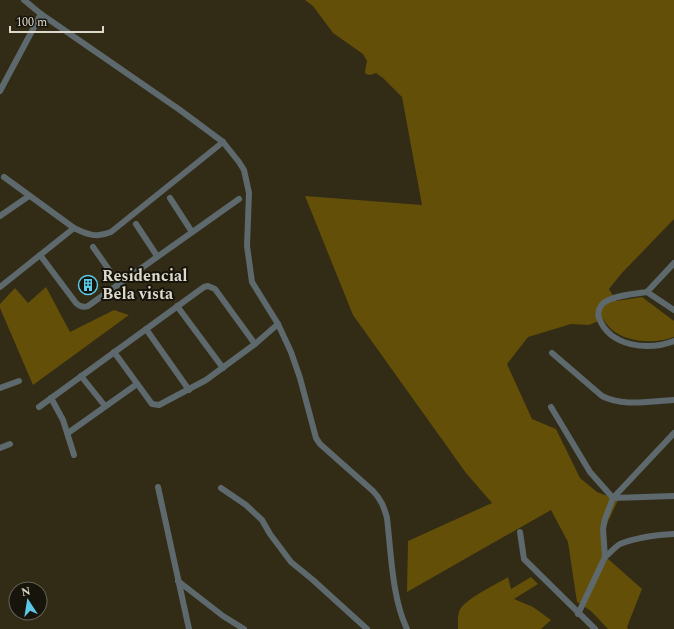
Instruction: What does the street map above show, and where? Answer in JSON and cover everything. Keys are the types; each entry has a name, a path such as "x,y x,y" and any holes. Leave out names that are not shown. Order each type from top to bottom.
{"street":[{"path":"24,0 41,14 180,110 222,142 244,170 249,193 247,246 252,282 278,324 296,364 316,438 320,444 374,491 385,508 398,601 401,617 407,629"},
{"path":"0,91 41,14"},
{"path":"4,177 74,228 88,235 104,235 111,232 222,142"},
{"path":"0,216 29,196"},
{"path":"170,198 192,232"},
{"path":"40,254 78,306 88,306 239,199"},
{"path":"136,224 157,256"},
{"path":"0,286 74,228"},
{"path":"93,247 119,284"},
{"path":"674,263 647,292 613,298 604,302 599,308 598,314 601,324 615,338 636,345 654,345 674,341"},
{"path":"39,407 204,287 212,287 215,289 255,344"},
{"path":"647,292 674,310"},
{"path":"177,306 223,368"},
{"path":"114,352 152,404 156,406 206,380 255,344 278,324"},
{"path":"146,329 189,390"},
{"path":"552,353 602,396 608,399 627,402 674,400"},
{"path":"81,376 105,406"},
{"path":"0,388 19,381"},
{"path":"68,433 137,384"},
{"path":"51,398 68,433 74,455"},
{"path":"551,407 590,472 613,498"},
{"path":"605,557 603,529 613,498 674,433"},
{"path":"0,448 10,444"},
{"path":"158,487 189,629"},
{"path":"221,488 246,505 262,520 270,534 291,562 367,629"},
{"path":"613,498 674,496"},
{"path":"520,532 524,559 578,614 595,629"},
{"path":"578,614 605,557 619,545 655,535 674,534"},
{"path":"178,580 223,616 244,629"}],"shaded area":[{"path":"305,0 674,0 674,219 621,274 609,289 616,301 642,297 674,321 674,337 658,341 633,340 618,334 611,329 603,319 589,325 571,324 528,337 507,364 532,419 556,429 580,478 597,492 618,500 604,530 606,557 642,589 627,627 628,629 608,629 591,611 577,602 568,542 551,510 407,592 408,541 492,503 466,473 353,315 305,196 422,205 402,97 376,73 370,75 366,74 367,61 363,54 333,33 313,6"},
{"path":"46,287 70,332 114,310 129,315 33,385 0,308 0,304 15,288 28,303"},
{"path":"508,577 511,589 531,577 538,584 514,599 533,607 551,620 541,629 458,629 458,618 461,608 476,595"}],"place":[{"name":"Residencial Bela vista","path":"88,285"}]}
